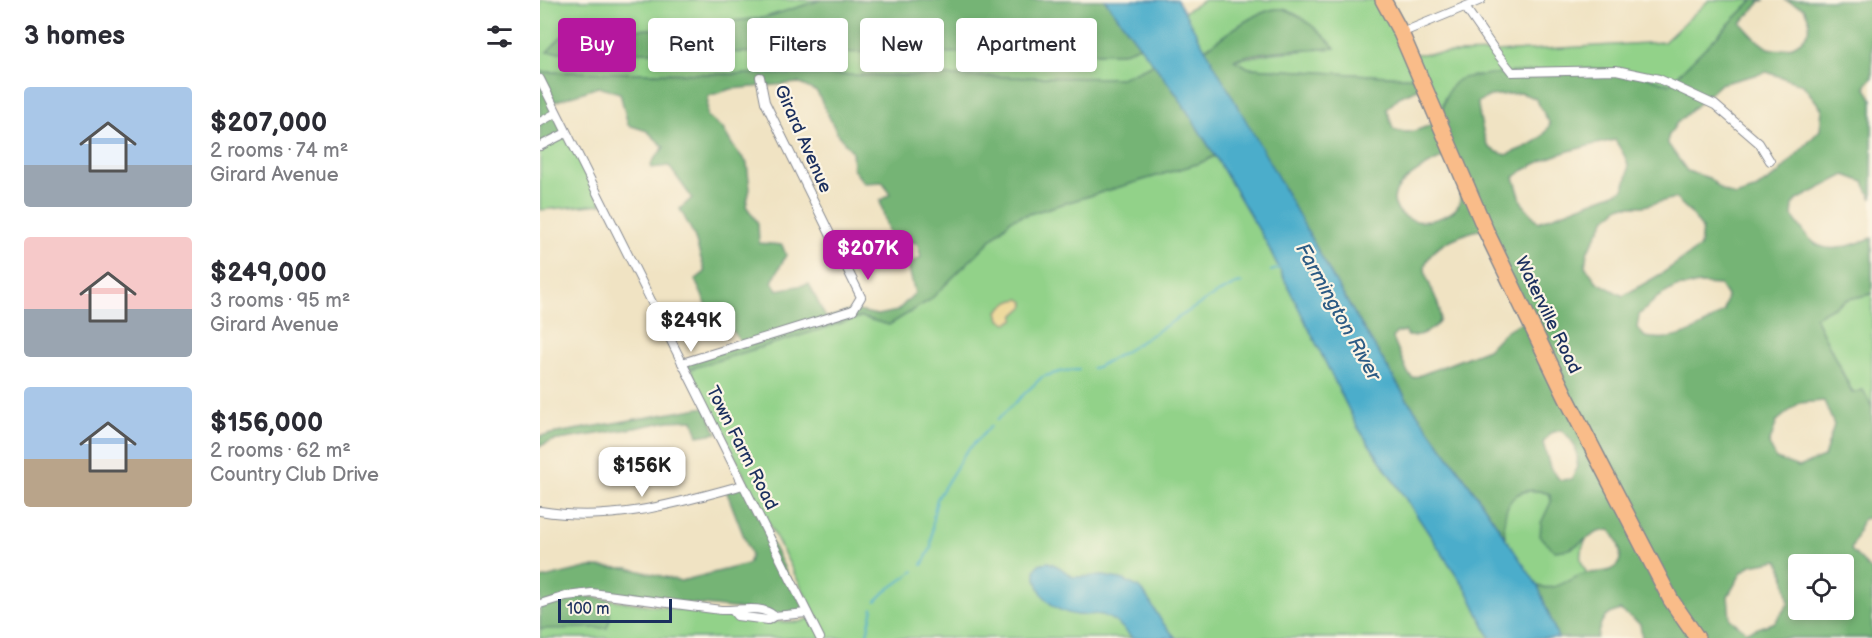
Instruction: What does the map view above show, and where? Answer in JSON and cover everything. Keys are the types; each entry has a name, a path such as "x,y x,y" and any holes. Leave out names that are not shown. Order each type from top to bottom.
{"highway":[{"name":"Waterville Road","path":"1383,0 1401,33 1486,231 1566,398 1671,600 1697,638"}],"street":[{"path":"1401,33 1480,0"},
{"path":"1465,7 1512,72 1616,70 1659,79 1715,105 1759,143 1770,161"},
{"name":"Girard Avenue","path":"682,363 853,310 861,297 765,102 760,77"},
{"name":"Town Farm Road","path":"540,79 820,638"},
{"path":"540,122 556,113"},
{"path":"540,146 566,133"},
{"path":"540,511 558,514 633,512 672,505 743,485"},
{"path":"540,603 566,596 591,593 733,611 737,616 768,620 774,616 807,614"}],"green space":[{"path":"540,0 821,0 763,18 735,21 735,18 648,18 648,29 636,30 636,18 558,18 558,40 548,52 558,52 558,72 636,72 636,52 648,52 648,72 735,72 735,52 747,52 747,72 848,72 848,53 860,53 860,72 944,72 944,53 956,53 956,72 1097,72 1097,53 1122,53 1140,46 1154,64 1122,78 540,72"},
{"path":"821,0 1105,0 1140,46 1122,53 1097,53 1097,18 956,18 956,53 944,53 944,18 860,18 860,53 848,53 848,18 763,18"},
{"path":"1204,0 1383,0 1410,54 1496,52 1664,42 1709,0 1753,0 1669,84 1451,87 1444,99 1442,111 1420,78 1249,68 1233,60 1272,53 1335,48 1311,26 1283,9 1274,9 1253,17 1205,49 1184,12"},
{"path":"1753,0 1765,0 1760,2 1741,23 1761,44 1769,48 1782,49 1802,40 1809,28 1809,19 1804,8 1784,0 1872,0 1872,78 1865,86 1872,99 1872,199 1864,182 1845,175 1797,200 1793,205 1792,216 1810,239 1824,247 1840,248 1872,238 1872,294 1848,299 1815,317 1852,393 1863,390 1872,407 1872,517 1863,519 1851,550 1872,571 1872,638 1642,638 1640,624 1620,610 1609,614 1603,620 1597,638 1558,638 1538,586 1544,588 1556,586 1587,573 1607,571 1616,567 1620,552 1613,535 1610,530 1598,532 1570,549 1555,551 1540,537 1541,523 1551,502 1550,494 1527,491 1512,499 1508,506 1504,525 1505,537 1406,398 1337,285 1205,49 1243,23 1264,12 1274,9 1290,11 1311,25 1335,48 1270,52 1234,60 1249,68 1421,78 1424,86 1399,97 1387,109 1393,129 1405,132 1440,121 1445,98 1450,88 1458,80 1467,77 1534,71 1603,70 1629,72 1669,84","holes":["1767,72 1803,85 1822,109 1820,130 1777,175 1754,190 1735,196 1722,190 1709,178 1687,171 1668,144 1668,137 1676,124 1720,84","1521,93 1535,98 1550,124 1547,131 1526,147 1506,155 1494,151 1488,146 1485,137 1478,102 1490,96","1615,140 1628,163 1628,175 1623,190 1538,222 1522,203 1514,177 1525,169 1562,153","1453,153 1467,185 1460,192 1460,201 1455,210 1427,221 1411,220 1403,215 1397,209 1394,200 1403,183 1424,167","1675,198 1702,228 1700,247 1661,274 1623,296 1597,282 1585,266 1587,253 1606,218 1621,206 1644,206","1485,228 1529,320 1514,326 1488,349 1413,378 1408,373 1393,338 1396,333 1405,331 1408,336 1419,335 1438,324 1439,308 1425,271 1426,263 1436,249 1444,244","1701,284 1720,285 1727,296 1724,311 1706,324 1677,336 1645,337 1637,328 1639,315 1658,297 1676,287","1824,401 1834,425 1824,457 1799,467 1776,459 1769,444 1777,421 1799,403","1561,430 1575,447 1578,459 1572,479 1560,480 1550,468 1543,443 1551,433"]},
{"path":"747,20 747,52 735,52 735,21"},
{"path":"648,29 648,52 636,52 636,30"},
{"path":"558,40 558,52 547,52"},
{"path":"1154,64 1177,95 1215,156 1200,163 1012,219 930,300 889,325 861,317 690,369 682,363 742,344 720,314 709,310 695,280 705,272 694,235 680,209 692,198 669,166 651,168 652,162 664,147 647,131 628,125 620,93 598,87 551,103 566,133 540,146 540,72 1121,78","holes":["798,83 817,92 838,135 852,151 853,169 864,183 883,182 890,194 880,201 890,238 917,243 921,257 908,265 915,293 897,311 878,315 853,310 826,318 809,284 777,290 772,282 786,255 782,245 759,243 758,223 746,206 750,189 747,163 723,129 707,116 708,96 731,89"]},
{"path":"566,133 602,204 540,210 540,146"},
{"path":"1215,156 1265,240 1357,426 1468,592 1490,638 540,638 540,607 592,597 769,622 800,622 816,616 690,369 861,317 889,325 930,300 1012,219 1200,163"},
{"path":"1872,294 1872,407 1863,391 1853,393 1815,317 1848,299"},
{"path":"705,407 717,433 698,436 693,420 669,421 552,441 540,446 540,436"},
{"path":"743,485 807,613 774,616 769,612 592,593 540,604 540,579 590,567 628,568 681,581 748,564 751,555 726,490"},
{"path":"1538,490 1550,494 1551,502 1547,512 1570,549 1587,538 1582,547 1581,556 1587,573 1550,587 1538,586 1509,545 1503,528 1504,516 1511,499 1520,493"},
{"path":"592,597 609,600 610,620 607,628 540,629 540,607 568,598"}],"sand":[{"path":"1020,299 1025,306 1015,315 1014,320 1007,323 1000,320 998,311 1005,304"}],"water":[{"name":"Farmington River","path":"1105,0 1177,0 1337,285 1406,398 1471,487 1538,586 1558,638 1490,638 1468,592 1357,426 1265,240 1215,156 1177,95"},
{"path":"1048,562 1073,577 1104,576 1124,580 1138,587 1176,638 1132,638 1119,624 1107,617 1099,614 1069,613 1054,606 1043,595 1036,580 1035,571 1039,564"}],"waterway":[{"path":"1271,271 1279,268"},
{"path":"1092,368 1123,353 1214,295 1242,283"},
{"path":"997,420 1042,377 1063,371 1079,370"},
{"path":"922,565 931,548 937,499 965,453 991,426"},
{"path":"876,601 914,571"},
{"path":"866,638 873,608"}]}
